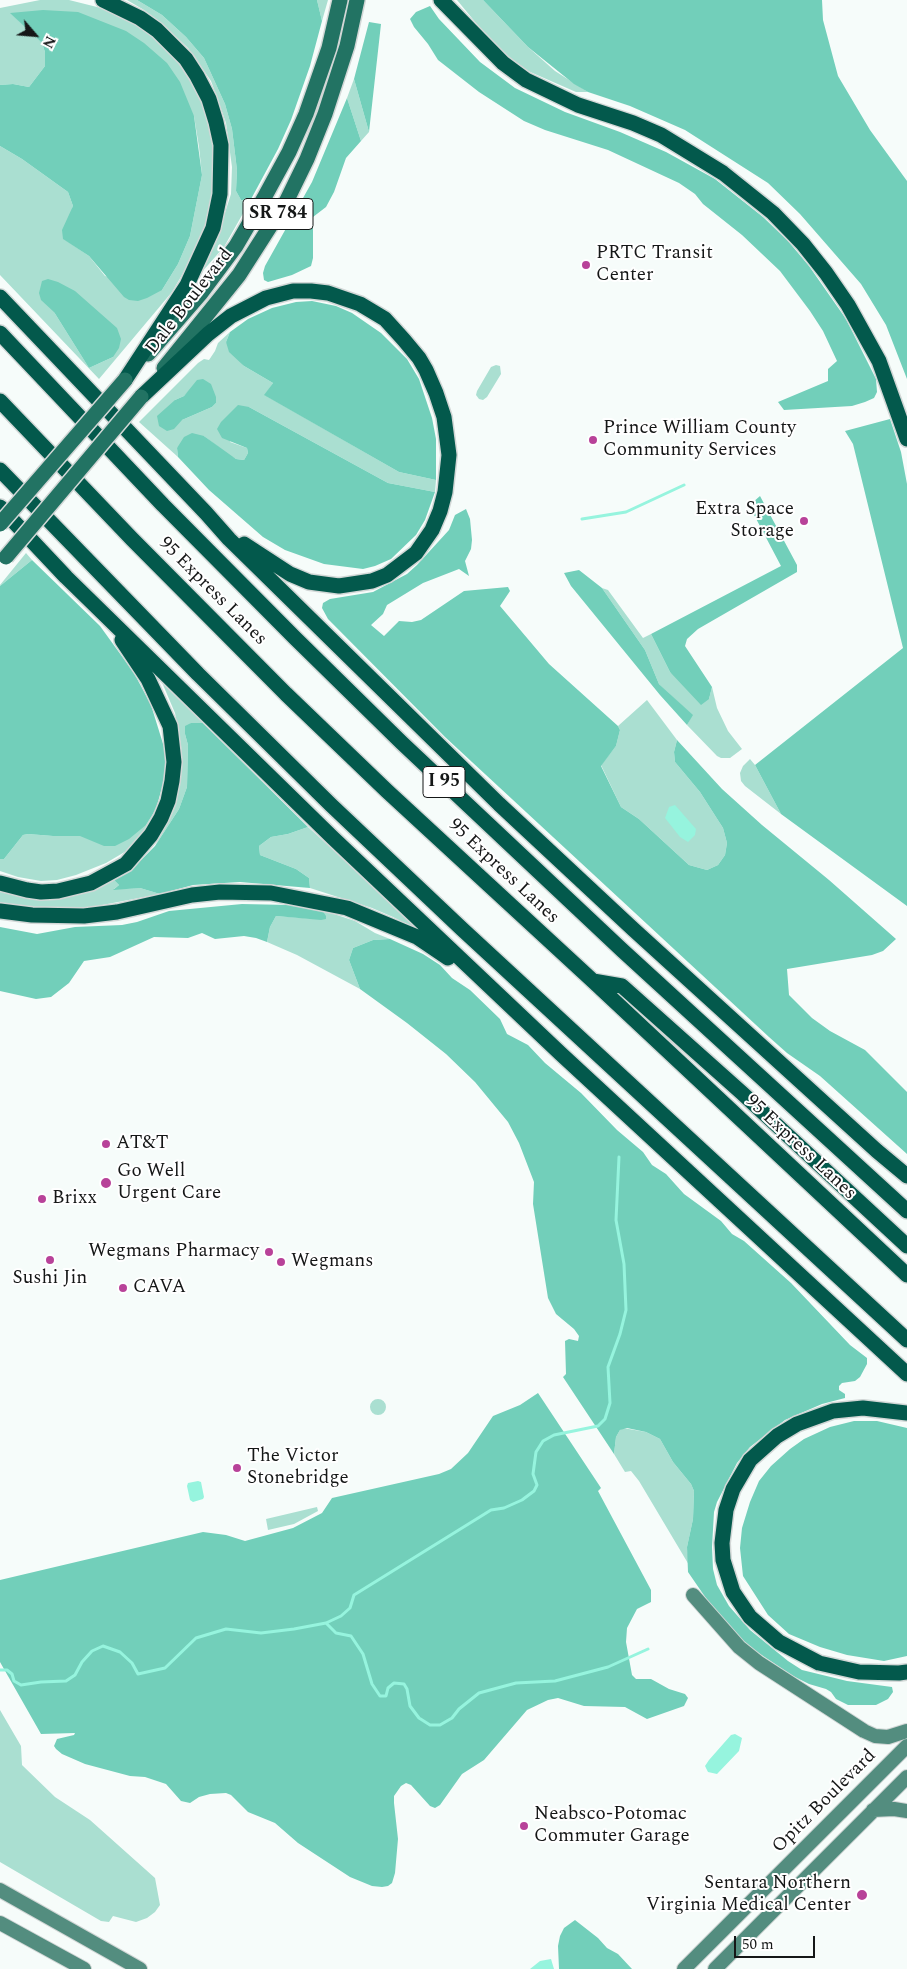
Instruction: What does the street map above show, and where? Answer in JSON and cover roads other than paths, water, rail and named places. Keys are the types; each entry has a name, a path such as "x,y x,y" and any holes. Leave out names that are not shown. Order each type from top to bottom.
{"highway":[{"path":"103,0 140,18 157,30 186,59 208,99 221,145 220,194 213,228 187,285 125,380"},
{"path":"441,0 503,63 526,80 578,105 633,123 660,135 723,173 773,213 803,244 826,273 848,306 879,360 907,439"},
{"path":"141,397 208,334 231,316 266,298 293,291 328,293 346,298 376,313 404,340 426,370 436,393 447,434 448,475 440,511 432,530 416,553 401,566 372,581 356,585 339,586 309,582 273,564 250,549 206,513"},
{"path":"0,297 229,538 499,804 640,935 877,1151 907,1176"},
{"name":"I 95","path":"0,334 163,505 402,743 630,957 907,1212"},
{"name":"95 Express Lanes","path":"0,401 132,540 386,791 593,981 907,1275"},
{"path":"0,470 198,674 331,805 907,1340"},
{"path":"0,507 78,588 332,838 525,1020 907,1374"},
{"path":"0,883 26,890 58,891 91,883 126,864 139,850 156,827 168,800 172,781 173,742 170,726 158,698 128,647 78,588"},
{"path":"0,911 32,915 84,916 117,912 192,895 220,892 271,893 307,898 347,908 417,937 458,965 525,1020"},
{"path":"593,981 622,986 742,1093 907,1246"},
{"path":"907,1413 863,1408 833,1411 797,1424 777,1436 750,1460 733,1489 726,1510 722,1543 723,1560 733,1592 750,1617 779,1642 818,1663 851,1670 907,1672"}],"main road":[{"name":"Dale Boulevard","path":"0,524 201,293 236,246 289,152 306,114 329,48 340,0"},
{"name":"Dale Boulevard","path":"2,562 141,397 240,275 286,200 307,158 328,105 347,46 357,0"},
{"path":"693,1595 727,1635 746,1652 864,1731 875,1736 888,1738 907,1731"},
{"name":"Opitz Boulevard","path":"684,1969 907,1746"},
{"path":"715,1969 907,1777"},
{"path":"873,1810 907,1811"},
{"path":"0,1890 140,1969"},
{"path":"0,1923 84,1969"}],"waterway":[{"path":"582,519 626,512 684,485"},
{"path":"0,1670 7,1670 12,1674 14,1681 21,1685 66,1681 75,1675 82,1662 92,1651 103,1646 120,1652 132,1663 138,1674 165,1668 196,1638 226,1629 261,1633 326,1623 341,1616 350,1608 354,1595 491,1510 504,1508 522,1500 534,1491 537,1485 533,1474 536,1452 543,1441 554,1435 598,1426 605,1419 610,1403 608,1367 620,1334 626,1310 624,1264 616,1220 619,1157"},
{"path":"326,1623 336,1633 351,1636 363,1654 372,1684 380,1696 386,1696 388,1688 394,1683 404,1684 407,1689 410,1706 419,1718 430,1725 440,1725 452,1718 459,1709 479,1693 516,1683 555,1681 608,1667 648,1649"}],"place":[{"name":"PRTC Transit Center","path":"586,265"},
{"name":"Prince William County Community Services","path":"593,440"},
{"name":"Extra Space Storage","path":"804,521"},
{"name":"AT&T","path":"106,1144"},
{"name":"Go Well Urgent Care","path":"106,1183"},
{"name":"Brixx","path":"42,1199"},
{"name":"Wegmans Pharmacy","path":"269,1252"},
{"name":"Sushi Jin","path":"50,1260"},
{"name":"Wegmans","path":"281,1262"},
{"name":"CAVA","path":"123,1288"},
{"name":"The Victor Stonebridge","path":"237,1468"},
{"name":"Neabsco-Potomac Commuter Garage","path":"524,1826"},
{"name":"Sentara Northern Virginia Medical Center","path":"862,1895"}]}
